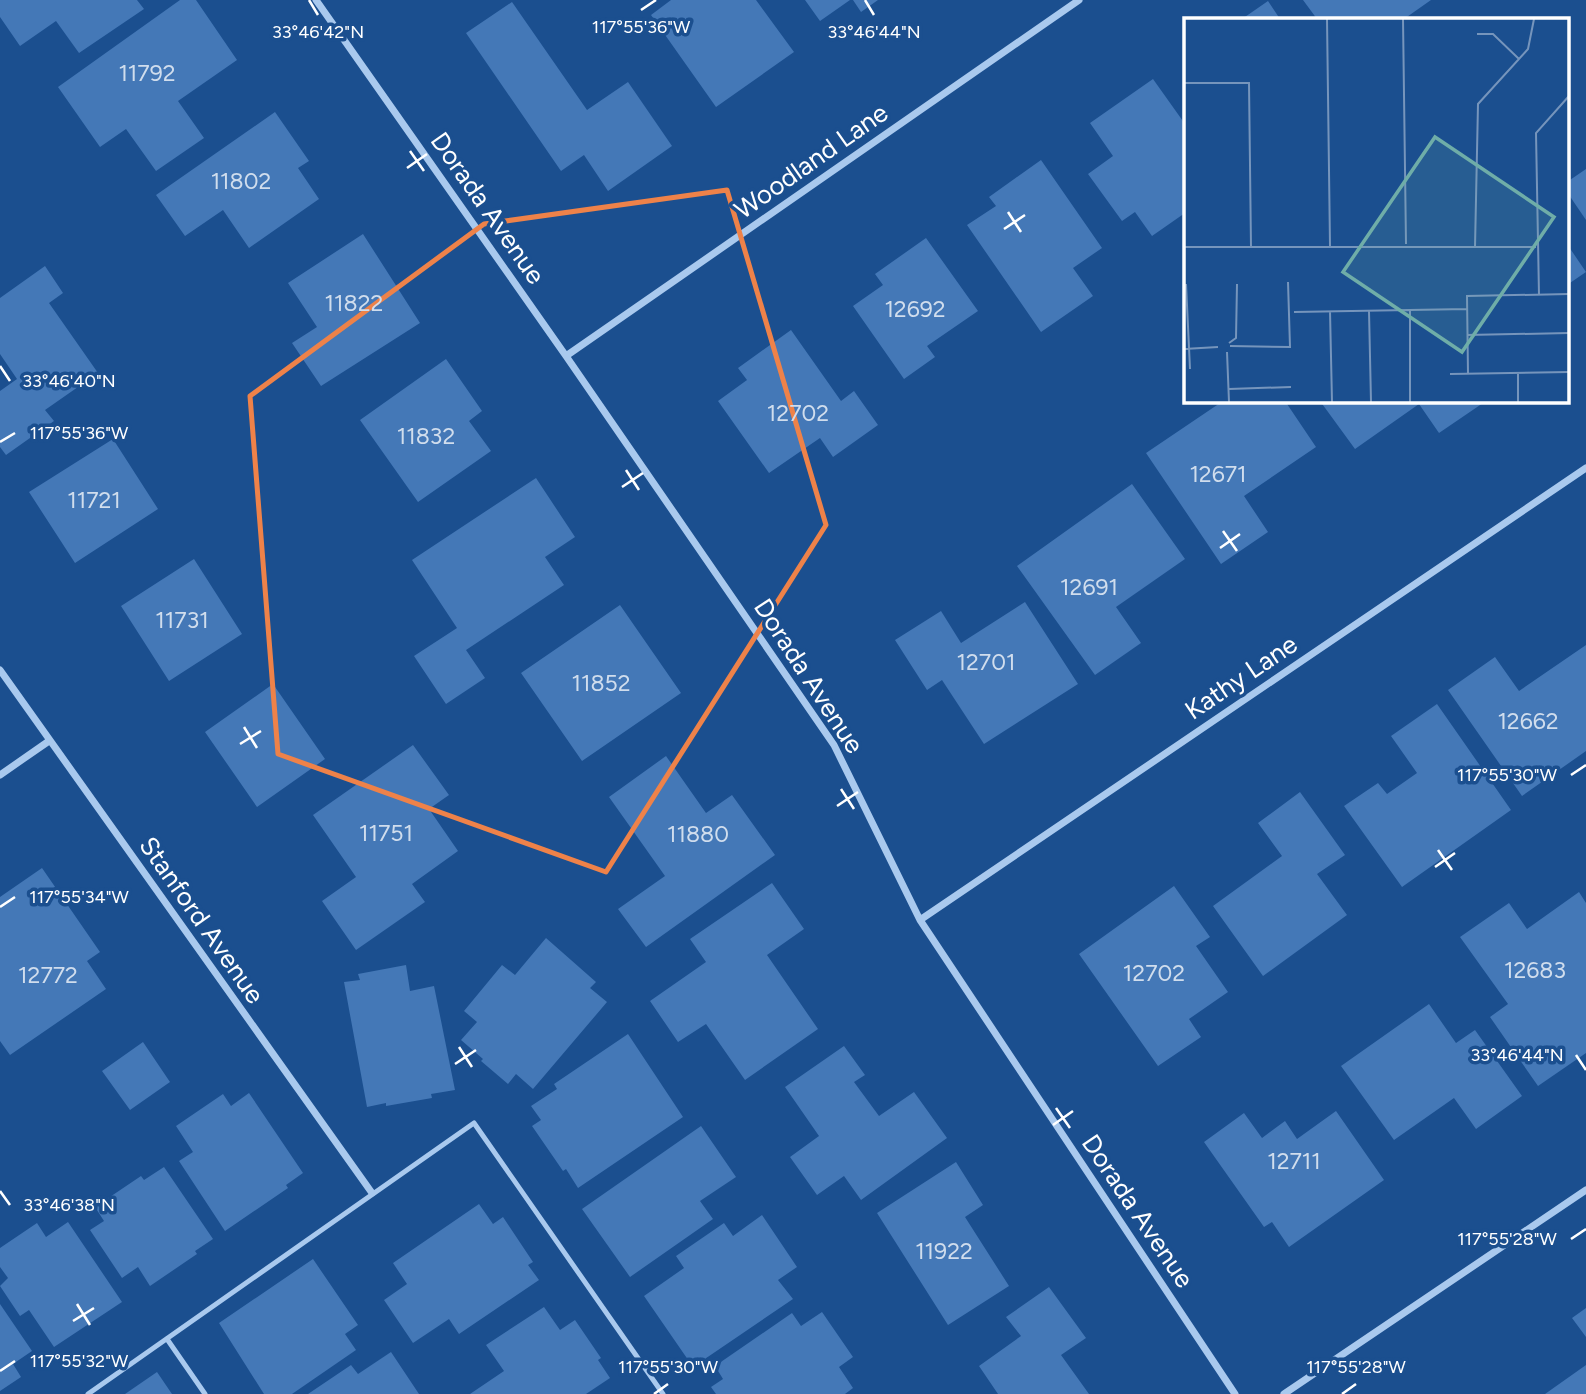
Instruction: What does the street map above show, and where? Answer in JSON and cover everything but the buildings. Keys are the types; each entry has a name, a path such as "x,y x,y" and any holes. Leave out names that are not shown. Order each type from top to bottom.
{"street":[{"name":"Dorada Avenue","path":"316,0 834,745 920,920 1235,1394"},
{"name":"Woodland Lane","path":"566,356 1079,0"},
{"name":"Kathy Lane","path":"920,920 1586,468"},
{"name":"Stanford Avenue","path":"0,670 372,1193"},
{"path":"0,775 49,741"},
{"path":"1284,1394 1586,1190"}],"lane":[{"path":"88,1394 474,1124 663,1394"},
{"path":"167,1339 205,1394"}],"highlighted area":[{"path":"727,190 826,525 606,872 278,754 250,396 484,224"}]}
